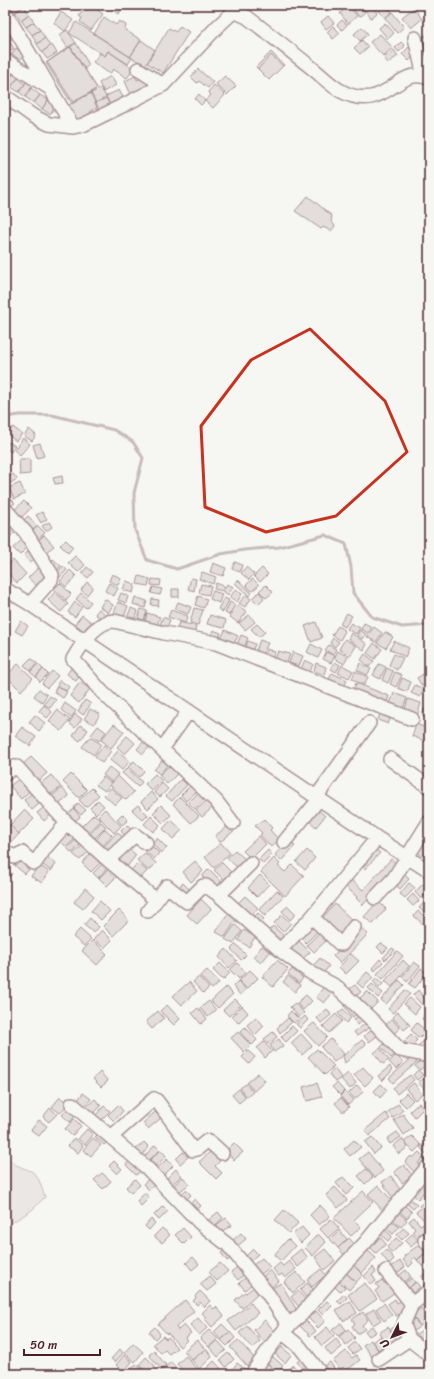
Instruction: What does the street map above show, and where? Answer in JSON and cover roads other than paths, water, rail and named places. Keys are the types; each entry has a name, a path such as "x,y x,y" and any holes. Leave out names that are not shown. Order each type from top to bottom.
{"street":[{"path":"5,96 33,116 49,124 73,127 91,121 163,85 233,8 238,13 247,16 329,83 343,92 363,98 386,92 400,81 412,76 427,77 415,38"},
{"path":"5,12 73,127"},
{"path":"5,60 51,89"},
{"path":"138,69 163,85"},
{"path":"5,510 26,533 52,575 51,580 30,604"},
{"path":"5,589 30,604 319,797 377,838 429,871"},
{"path":"234,823 216,801 102,692 73,658 84,641 104,623 114,621 216,643 311,679 336,691 412,719"},
{"path":"162,749 189,711"},
{"path":"284,842 319,797 369,723"},
{"path":"390,759 429,787"},
{"path":"5,774 14,767 17,767 68,823 108,860 156,900"},
{"path":"375,898 394,878 429,822"},
{"path":"5,857 9,854 15,857 22,853 35,862 46,847 68,823"},
{"path":"108,860 136,835 146,843"},
{"path":"280,950 312,917 377,838"},
{"path":"219,895 250,863"},
{"path":"148,911 167,886 187,902 204,885 219,895 280,950 311,973 337,987 372,1020 400,1050 429,1056"},
{"path":"312,917 340,944 342,944 354,927"},
{"path":"111,1138 154,1099 193,1150 197,1149 207,1141 222,1153"},
{"path":"72,1104 147,1168 200,1223 228,1245 268,1294 286,1329 321,1374"},
{"path":"252,1374 263,1357 293,1320 301,1315 345,1264 366,1243 429,1165"},
{"path":"386,1271 412,1304"},
{"path":"429,1291 412,1304 404,1323 409,1339 422,1350 429,1353"},
{"path":"379,1359 409,1339"}],"waterway":[{"path":"5,417 20,415 52,415 114,430 133,442 143,458 134,493 135,530 147,560 177,569 221,554 244,550 279,547 325,535 346,544 351,567 353,593 372,617 402,627 429,625"}]}
